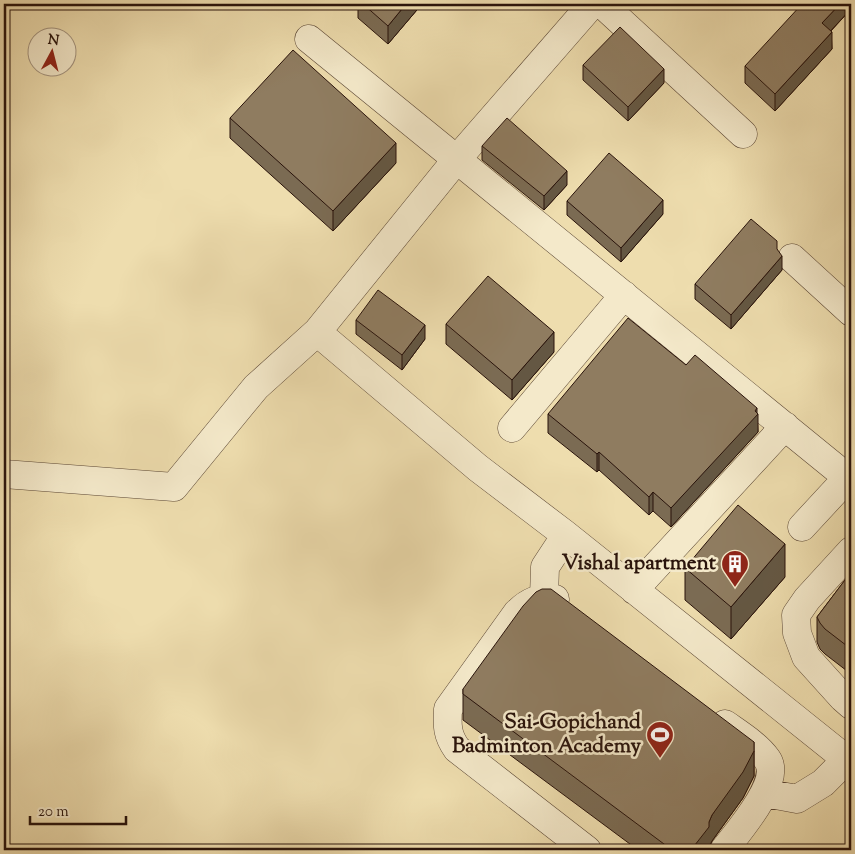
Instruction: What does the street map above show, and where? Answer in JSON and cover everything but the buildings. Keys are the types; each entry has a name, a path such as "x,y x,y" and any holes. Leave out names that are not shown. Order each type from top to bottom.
{"street":[{"path":"4,474 174,487 256,387 316,332 456,159 592,4"},
{"path":"602,4 743,134"},
{"path":"309,39 785,426 850,476 802,527"},
{"path":"792,258 851,312"},
{"path":"512,428 624,295"},
{"path":"316,332 478,468 566,535 849,761 823,783 798,799 765,793"},
{"path":"634,590 785,426"},
{"path":"544,597 545,567 566,535"},
{"path":"851,551 796,615 797,633 806,657 851,705"},
{"path":"579,612 563,600 544,597 527,603 517,613 448,709 447,725 450,739 457,749 587,850"},
{"path":"704,707 751,743 769,760 771,773 765,793 724,850"}],"place":[{"name":"Vishal apartment","path":"735,588"},
{"name":"Sai-Gopichand Badminton Academy","path":"660,759"}]}
